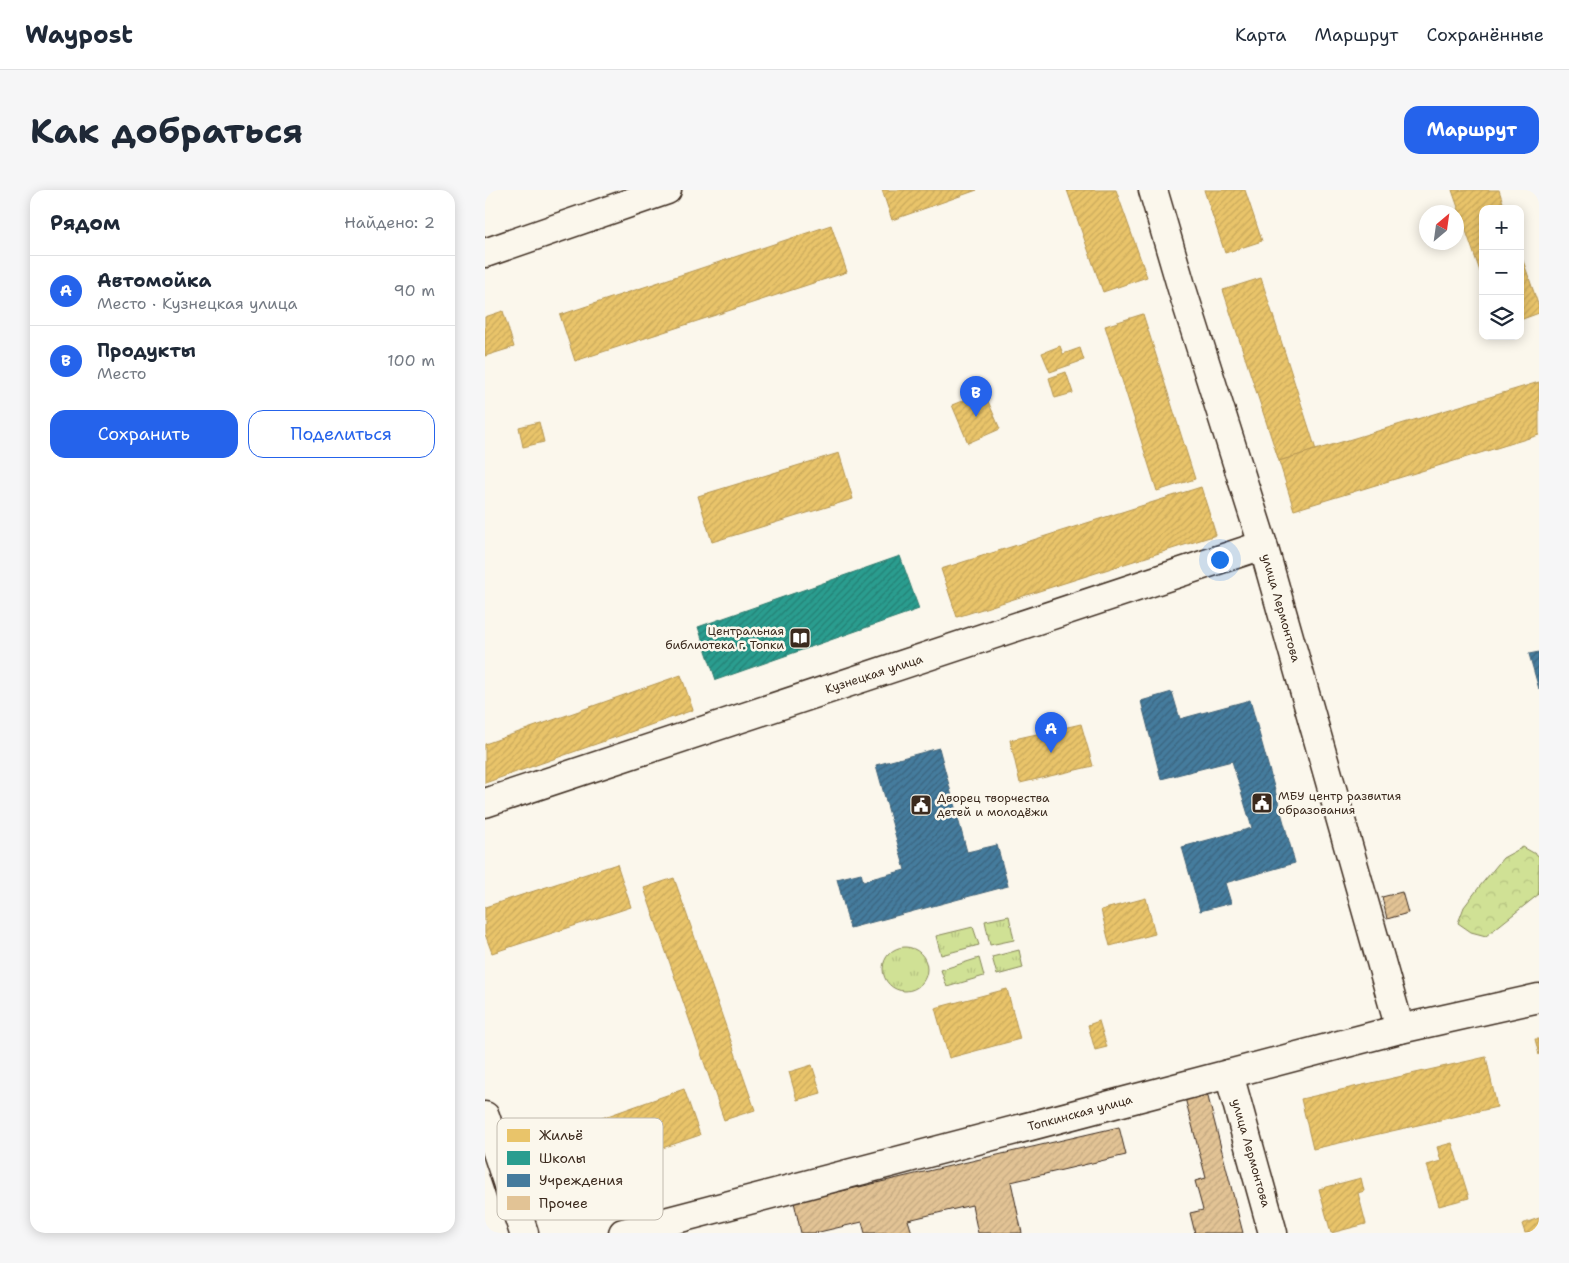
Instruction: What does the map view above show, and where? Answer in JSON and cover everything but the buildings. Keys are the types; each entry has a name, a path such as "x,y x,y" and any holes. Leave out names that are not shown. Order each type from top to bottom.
{"street":[{"path":"485,253 667,190"},
{"name":"улица Лермонтова","path":"1153,190 1182,289 1263,545 1400,1029"},
{"name":"Кузнецкая улица","path":"485,803 1263,545"},
{"name":"Топкинская улица","path":"623,1233 1400,1029 1539,998"},
{"name":"улица Лермонтова","path":"1229,1074 1273,1233"},
{"path":"485,1116 497,1152"},
{"path":"520,1220 524,1233"}],"green space":[{"path":"1523,847 1539,856 1539,894 1486,936 1471,932 1458,923 1464,907 1503,858"},
{"path":"1009,916 1014,940 990,945 985,921"},
{"path":"973,927 979,945 941,955 936,936"},
{"path":"901,947 909,947 921,953 927,969 921,985 909,991 901,991 889,985 883,973 883,965 889,953"},
{"path":"1019,950 1023,968 997,975 992,957"},
{"path":"979,958 984,976 947,987 941,970"}],"place":[{"name":"Продукты","path":"976,417"},
{"name":"Центральная библиотека г. Топки","path":"800,638"},
{"name":"Автомойка","path":"1051,753"},
{"name":"МБУ центр развития образования","path":"1262,803"},
{"name":"Дворец творчества детей и молодёжи","path":"921,805"}]}
